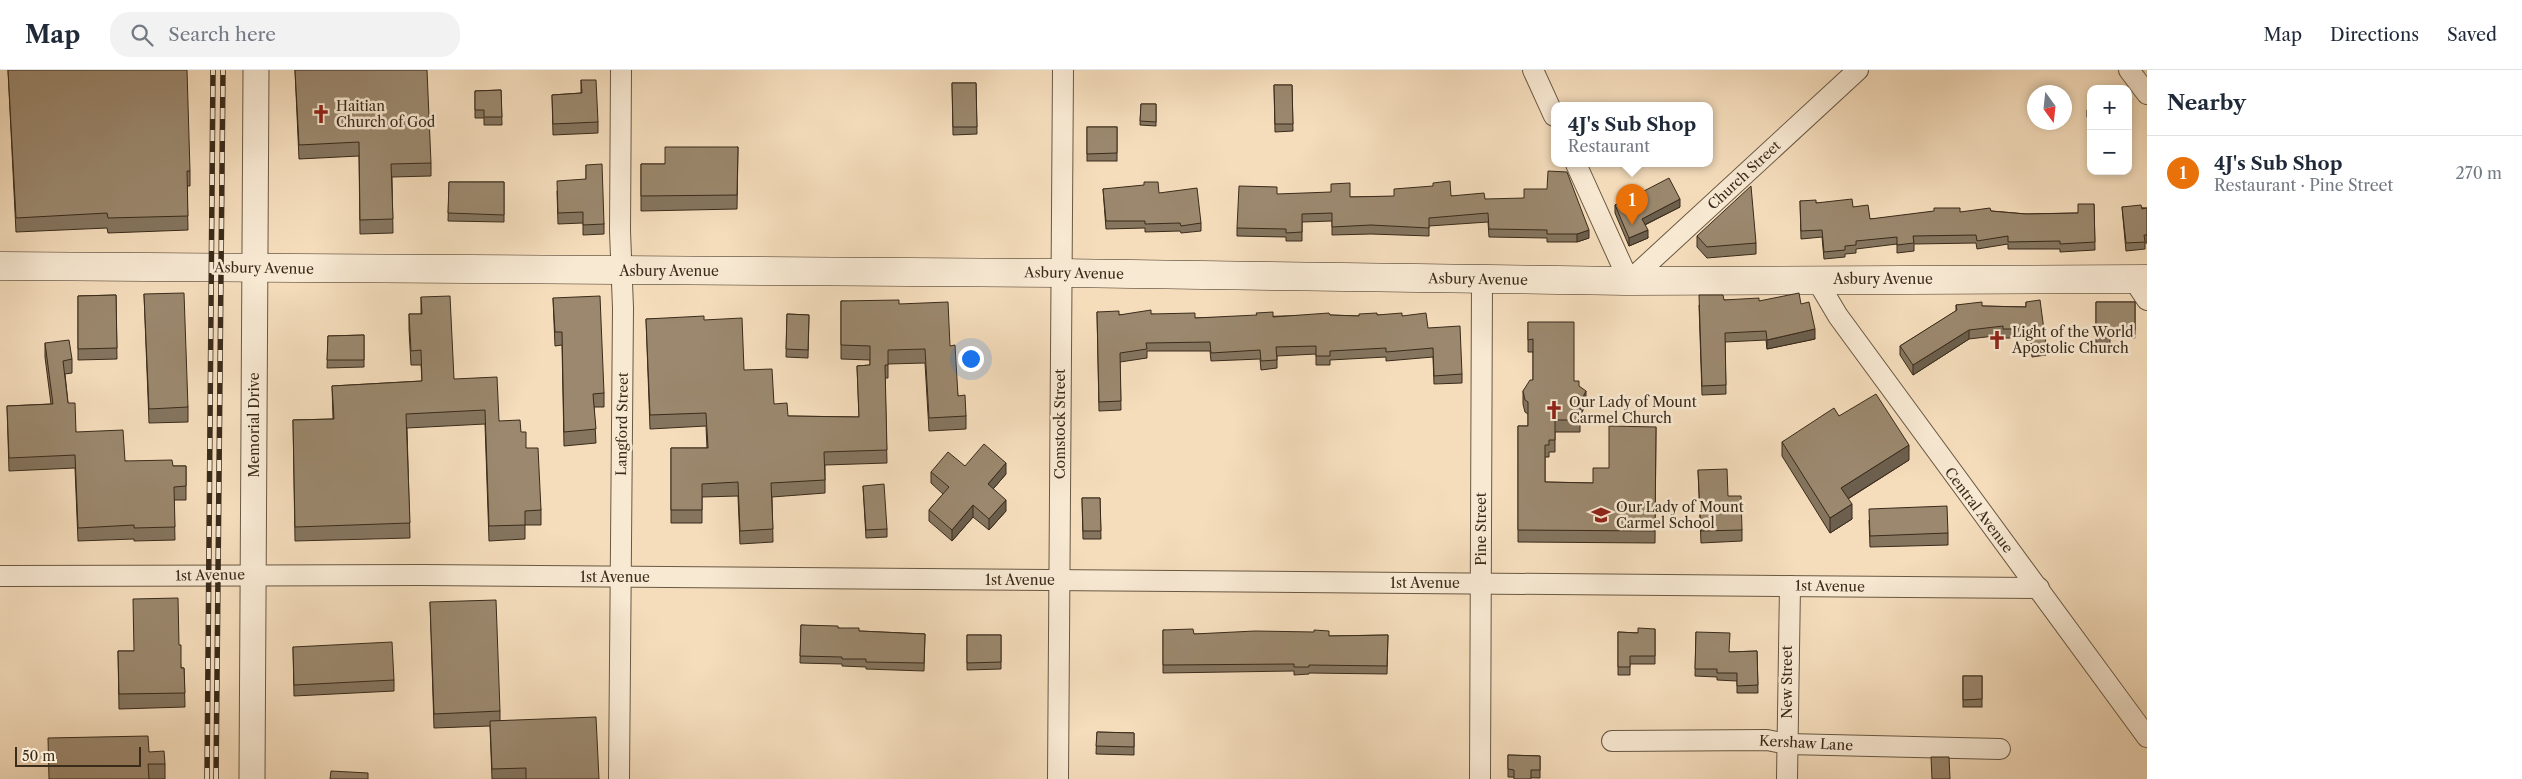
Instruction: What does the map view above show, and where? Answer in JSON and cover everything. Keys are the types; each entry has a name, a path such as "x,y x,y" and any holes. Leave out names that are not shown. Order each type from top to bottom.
{"main road":[{"name":"Asbury Avenue","path":"0,266 1061,273 1629,281 1816,279 2142,286"}],"street":[{"name":"Memorial Drive","path":"252,779 256,70"},
{"name":"Langford Street","path":"619,779 622,271 621,70"},
{"name":"Comstock Street","path":"1058,779 1063,70"},
{"path":"1533,70 1551,109"},
{"name":"Church Street","path":"1629,281 1858,70"},
{"path":"1577,167 1629,281"},
{"name":"Pine Street","path":"1480,779 1482,279"},
{"name":"Central Avenue","path":"1816,279 1838,316 2147,737"},
{"name":"1st Avenue","path":"0,576 620,577 2039,588"},
{"name":"New Street","path":"1787,779 1790,586"},
{"name":"Kershaw Lane","path":"1612,741 1767,740 1787,744 2000,749"}],"building":[{"path":"8,70 187,70 190,171 187,171 188,216 108,218 107,213 16,218"},
{"path":"295,70 427,70 431,163 391,164 393,219 360,220 359,142 299,145"},
{"path":"581,80 596,80 598,122 553,124 552,95 582,93"},
{"path":"952,83 976,83 977,127 953,127"},
{"path":"1274,85 1292,85 1293,124 1275,124"},
{"path":"501,90 502,117 484,117 484,110 475,110 475,91"},
{"path":"1141,104 1156,104 1156,122 1140,121"},
{"path":"1087,127 1117,127 1117,153 1087,154"},
{"path":"665,147 738,147 737,195 641,196 641,164 665,164"},
{"path":"602,164 604,224 583,225 583,212 558,213 557,181 586,179 586,165"},
{"path":"1548,171 1567,172 1589,230 1577,234 1547,234 1547,230 1489,229 1488,213 1429,218 1429,228 1371,225 1332,227 1332,213 1302,214 1302,232 1286,233 1286,229 1237,228 1239,186 1277,187 1277,194 1331,192 1331,184 1350,183 1350,197 1394,196 1394,189 1433,186 1433,183 1450,181 1451,196 1484,193 1485,199 1524,198 1524,189 1547,189"},
{"path":"1669,178 1680,199 1642,219 1648,230 1629,238 1615,205 1645,193 1644,191"},
{"path":"449,182 504,182 504,215 448,213"},
{"path":"1144,182 1158,182 1159,193 1197,188 1201,223 1181,226 1180,223 1145,224 1145,221 1106,221 1103,189 1144,185"},
{"path":"1751,186 1756,243 1707,247 1697,236"},
{"path":"1852,199 1853,207 1868,205 1870,219 1934,211 1934,208 1960,208 1960,212 1990,208 1991,211 2026,214 2078,213 2078,204 2094,204 2095,242 2060,244 2060,241 2008,242 2008,236 1977,241 1976,235 1913,236 1914,243 1897,245 1897,237 1856,241 1856,245 1845,246 1845,250 1824,252 1822,230 1801,231 1800,201 1816,200 1816,203"},
{"path":"2141,205 2142,209 2147,208 2147,235 2144,235 2145,242 2126,243 2122,207"},
{"path":"184,293 188,407 149,409 144,294"},
{"path":"1799,293 1801,304 1809,302 1815,329 1767,340 1766,331 1725,333 1726,385 1702,386 1699,295 1723,295 1724,300 1759,298 1759,301"},
{"path":"116,295 117,348 78,349 78,296"},
{"path":"450,296 454,379 497,377 499,421 520,420 521,432 526,432 526,448 538,448 541,510 525,511 525,525 489,526 485,410 406,414 410,523 295,527 293,420 334,419 332,386 422,381 421,350 411,351 409,314 422,314 421,297"},
{"path":"600,296 604,393 593,394 596,429 564,432 562,332 555,332 553,298"},
{"path":"899,300 899,304 948,302 950,346 955,345 958,396 965,395 966,416 929,418 925,349 888,350 888,365 885,365 887,450 824,452 825,480 771,483 773,529 740,531 738,482 702,484 702,510 671,510 671,448 708,448 706,413 650,415 646,319 704,316 704,320 742,318 744,370 772,369 774,404 787,403 788,416 859,417 857,366 870,365 870,346 841,345 841,301"},
{"path":"2040,300 2046,345 2032,348 2030,329 2003,329 2003,326 1969,330 1913,365 1900,346 1957,310 1956,305 1982,302 1982,306 2026,307 2026,302"},
{"path":"2096,302 2135,302 2135,330 2110,330 2110,338 2096,337"},
{"path":"1151,310 1151,314 1195,313 1195,318 1257,315 1256,313 1273,312 1273,317 1329,313 1330,315 1359,316 1359,314 1402,313 1402,316 1426,313 1428,328 1460,326 1462,374 1434,376 1433,348 1386,352 1386,348 1330,351 1330,356 1316,356 1316,346 1276,347 1277,360 1261,361 1260,350 1211,353 1210,342 1146,343 1147,349 1120,353 1121,401 1099,402 1097,312 1119,311 1119,315"},
{"path":"787,314 809,315 808,350 786,349"},
{"path":"1528,322 1574,322 1574,381 1579,381 1579,386 1586,391 1580,403 1580,420 1555,420 1555,440 1549,440 1549,445 1545,445 1545,482 1593,483 1593,468 1609,468 1609,426 1656,427 1655,531 1518,530 1518,426 1528,426 1528,402 1525,400 1523,391 1530,380 1533,380 1533,339 1528,340"},
{"path":"364,335 364,360 327,360 328,336"},
{"path":"69,340 72,359 63,361 68,403 75,403 76,432 123,430 125,461 172,460 173,466 186,466 186,486 174,487 175,527 134,528 134,525 78,528 75,455 9,458 7,406 53,404 45,343"},
{"path":"1876,394 1909,445 1841,488 1852,504 1830,518 1782,442 1834,408 1839,416"},
{"path":"984,444 1006,463 988,484 1006,500 989,519 973,505 952,530 929,510 949,487 931,472 948,452 965,466"},
{"path":"1727,469 1728,496 1741,496 1742,530 1701,531 1698,470"},
{"path":"884,484 887,529 866,530 863,486"},
{"path":"1082,498 1100,498 1101,531 1083,531"},
{"path":"1947,506 1948,533 1870,536 1869,509"},
{"path":"178,598 179,645 181,645 181,668 184,668 185,693 119,694 118,651 134,651 133,599"},
{"path":"496,600 500,711 434,714 430,602"},
{"path":"801,625 859,628 859,631 925,634 924,663 866,662 866,659 800,656"},
{"path":"1638,628 1655,629 1655,656 1630,656 1630,667 1618,667 1618,632 1638,633"},
{"path":"1193,629 1194,634 1255,631 1314,632 1314,630 1329,631 1329,636 1388,635 1387,666 1309,665 1309,667 1294,667 1294,664 1163,665 1163,630"},
{"path":"1696,632 1730,633 1729,652 1757,651 1758,685 1737,686 1737,673 1717,673 1717,669 1695,669"},
{"path":"967,635 1001,635 1001,662 967,663"},
{"path":"392,642 394,680 294,685 293,647"},
{"path":"1963,676 1982,676 1982,699 1963,700"},
{"path":"596,717 599,779 526,779 526,768 492,769 490,721"},
{"path":"1097,732 1134,733 1134,747 1096,746"},
{"path":"148,736 149,752 164,751 165,764 148,764 149,779 49,779 48,738"},
{"path":"1508,755 1540,756 1540,770 1531,770 1531,779 1514,779 1514,770 1508,769"},
{"path":"1931,757 1949,757 1950,779 1932,779"},
{"path":"331,771 368,773 368,779 330,779"}],"railway":[{"path":"207,779 213,70"},
{"path":"216,779 223,70"}],"place":[{"name":"Haitian Church of God","path":"321,114"},
{"name":"4J's Sub Shop","path":"1632,225"},
{"name":"Light of the World Apostolic Church","path":"1997,340"},
{"name":"Our Lady of Mount Carmel Church","path":"1554,410"},
{"name":"Our Lady of Mount Carmel School","path":"1601,515"}]}
